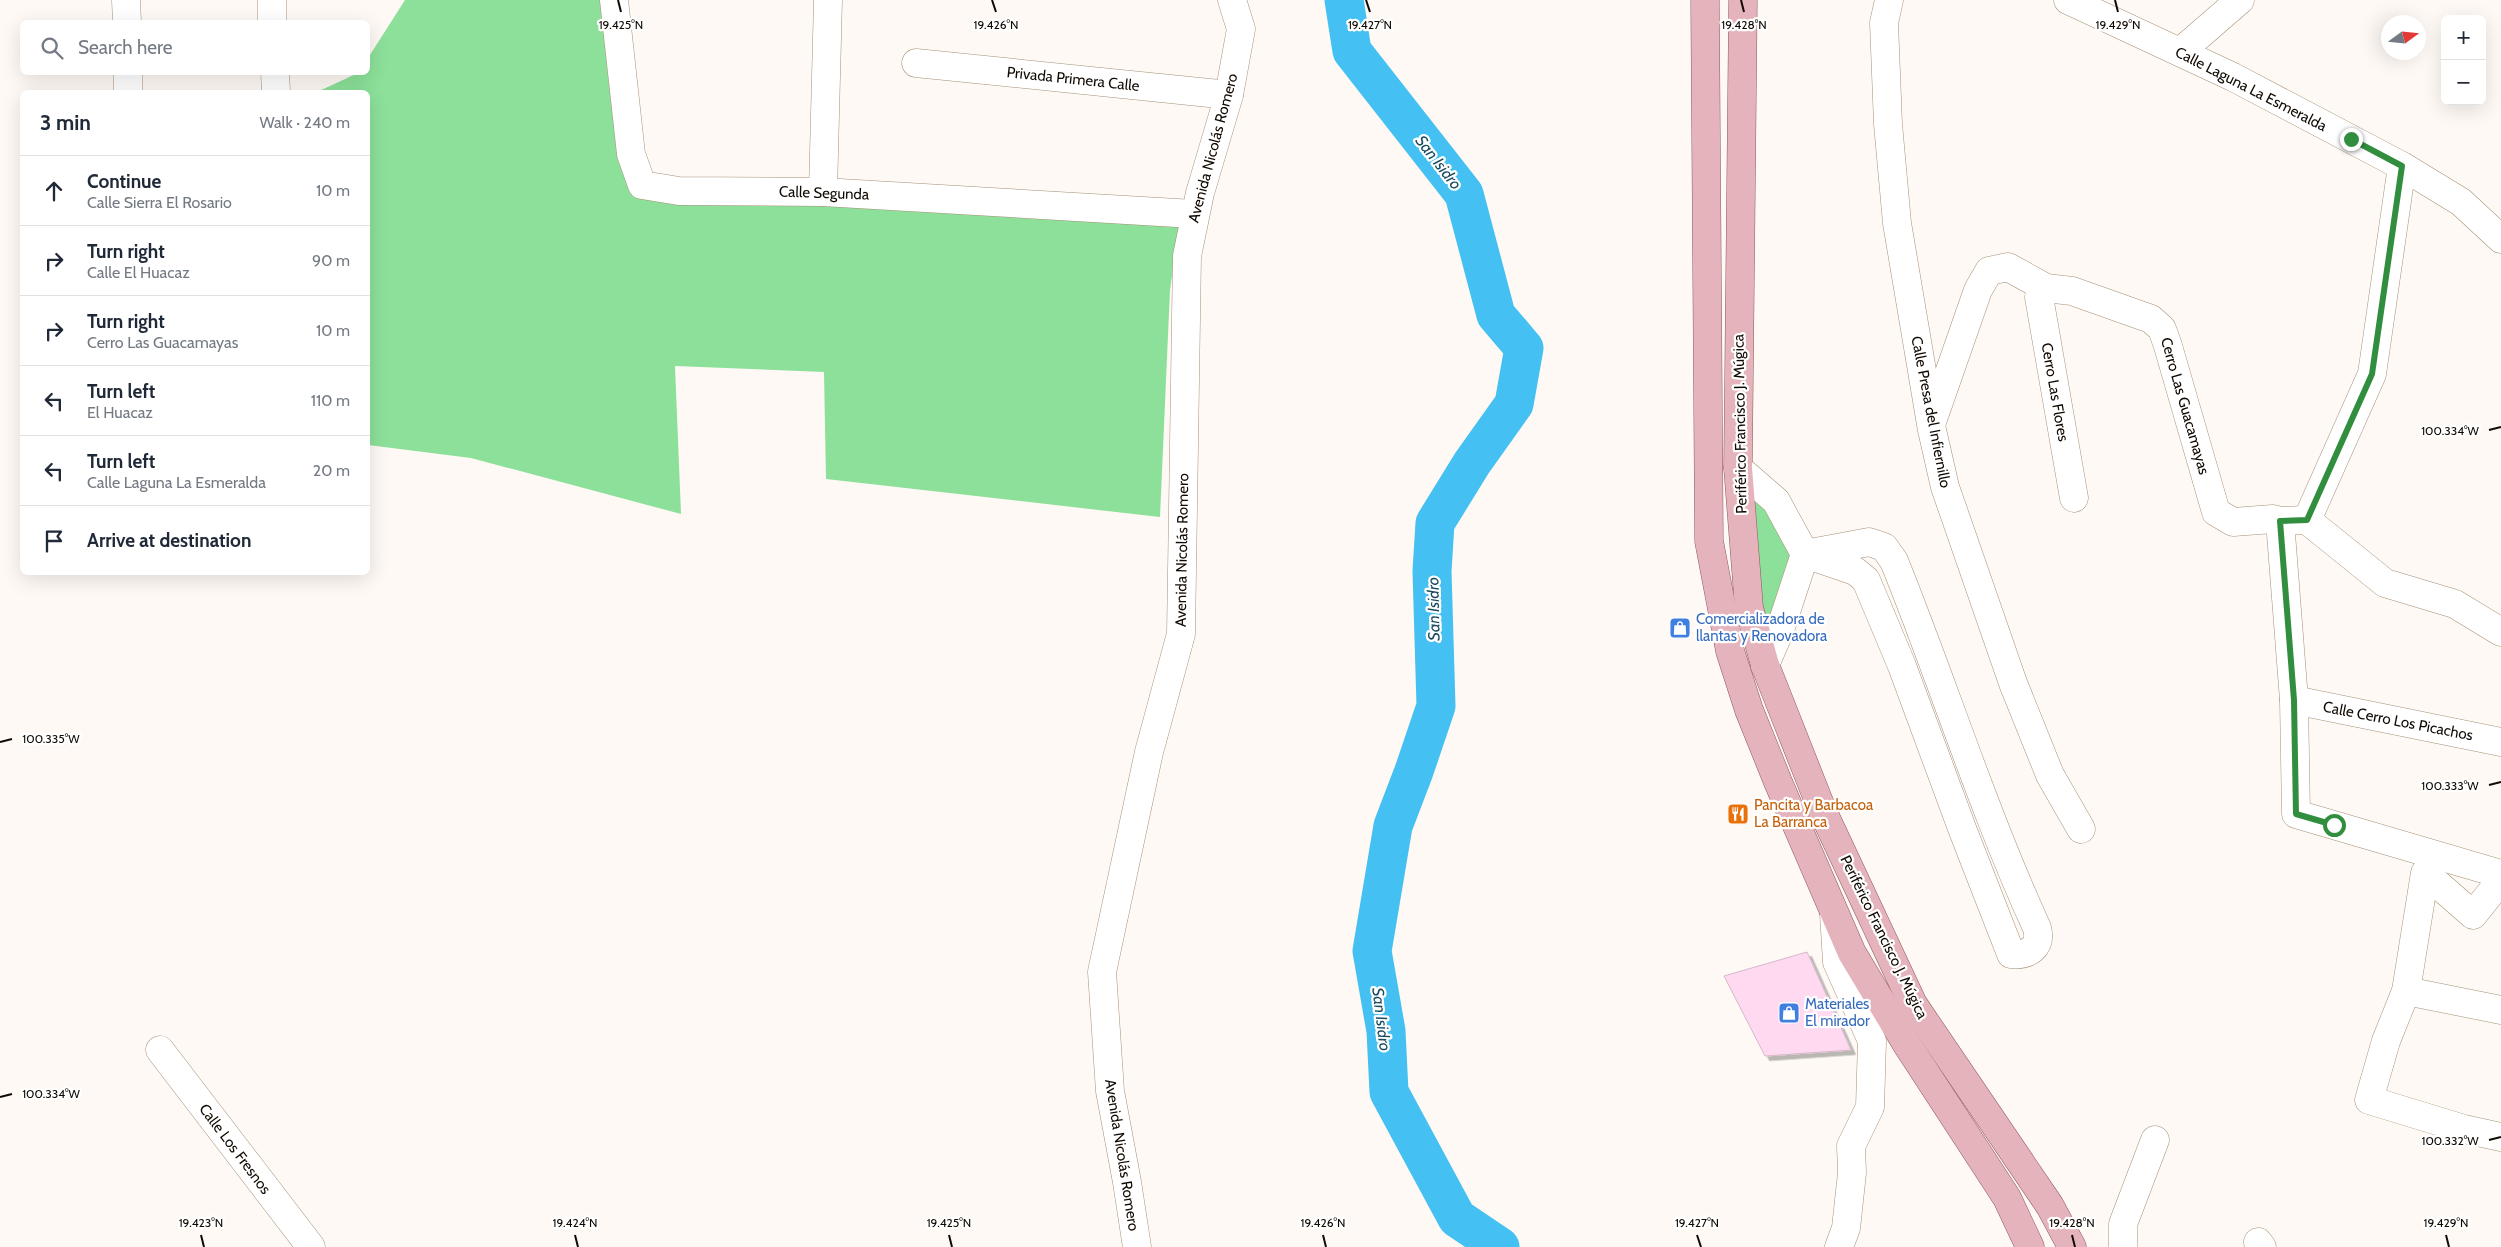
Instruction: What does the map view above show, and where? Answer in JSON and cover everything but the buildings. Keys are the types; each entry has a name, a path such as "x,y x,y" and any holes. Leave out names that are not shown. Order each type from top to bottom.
{"main road":[{"name":"Periférico Francisco J. Múgica","path":"1705,0 1709,540 1730,651 1749,710 1852,953 1906,1043 2006,1198 2030,1247"},
{"name":"Periférico Francisco J. Múgica","path":"1743,0 1738,468 1749,608 1765,665 1824,812 1913,1004 2050,1206 2072,1247"}],"street":[{"path":"126,0 126,20"},
{"path":"272,0 272,20"},
{"name":"Calle Segunda","path":"614,0 632,154 642,185 679,191 823,192 1194,214"},
{"path":"823,192 828,0"},
{"name":"Avenida Nicolás Romero","path":"1137,1247 1128,1182 1110,1091 1102,972 1149,752 1181,634 1187,256 1194,214 1230,95 1241,29 1232,0"},
{"name":"Calle Presa del Infiernillo","path":"1889,0 1884,23 1888,124 1896,213 1932,426 1945,487 2013,683 2050,775 2082,829"},
{"name":"Calle Laguna La Esmeralda","path":"2068,0 2233,77 2402,166 2461,202 2501,239"},
{"path":"2180,52 2240,0"},
{"name":"Privada Primera Calle","path":"916,63 1230,95"},
{"path":"128,75 128,90"},
{"path":"275,75 276,90"},
{"path":"2402,166 2372,374 2293,521 2296,814 2501,874"},
{"path":"1932,426 1943,386 1978,290 1989,270 2008,267 2046,288"},
{"name":"Cerro Las Guacamayas","path":"2046,288 2072,291 2151,319 2162,329 2216,512 2233,522 2273,519 2293,521"},
{"name":"Cerro Las Flores","path":"2046,288 2039,297 2074,498"},
{"path":"1738,468 1776,501 1805,554 1855,571 1866,580 1902,666 2011,954 2026,954 2036,946 2039,936 2034,920 1991,820 1932,654 1894,561 1884,547 1869,542 1805,554"},
{"path":"2293,521 2385,583 2455,604 2501,632"},
{"path":"1765,665 1780,630 1788,600 1805,554"},
{"path":"1902,666 1932,654"},
{"name":"Calle Cerro Los Picachos","path":"2294,700 2501,742"},
{"path":"1963,831 1991,820"},
{"path":"2501,880 2473,915 2426,873 2406,991 2386,1041 2369,1100 2464,1129 2501,1137"},
{"path":"1833,910 1837,962 1872,1042 1870,1107 1851,1146 1852,1173 1847,1219 1839,1247"},
{"path":"2406,991 2501,1010"},
{"name":"Calle Los Fresnos","path":"160,1050 311,1247"},
{"path":"2122,1247 2124,1224 2155,1140"}],"green space":[{"path":"405,0 605,0 635,191 1180,220 1170,290 1160,517 826,479 824,372 675,366 681,514 471,458 370,445 370,90 321,90 354,75 370,75 370,55"},
{"path":"1749,483 1798,554 1766,642"}],"waterway":[{"name":"San Isidro","path":"1344,0 1352,51 1464,194 1496,315 1524,348 1514,404 1472,463 1435,523 1432,571 1436,706 1393,826 1372,951 1386,1031 1389,1092 1457,1218 1500,1247"}],"place":[{"name":"Comercializadora de llantas y Renovadora","path":"1680,628"},
{"name":"Pancita y Barbacoa La Barranca","path":"1738,814"},
{"name":"Materiales El mirador","path":"1789,1013"}],"route":[{"path":"2334,825 2296,814 2294,700 2280,521 2307,520 2372,374 2402,166 2351,139"}]}
